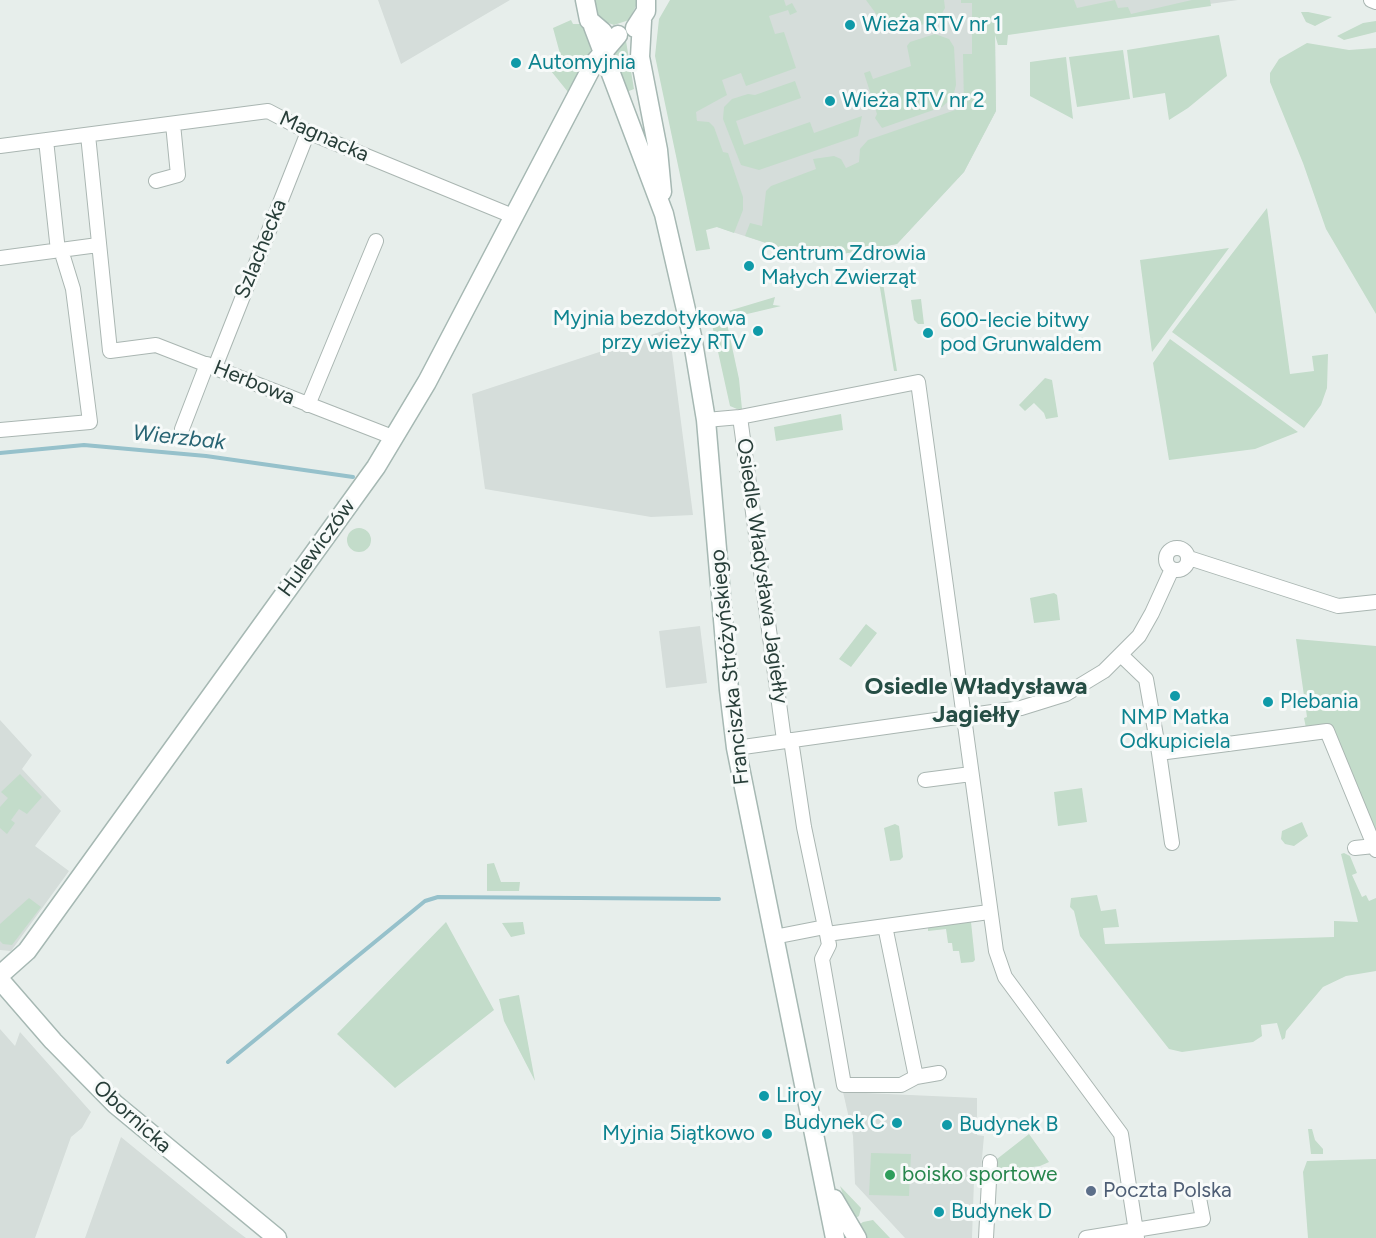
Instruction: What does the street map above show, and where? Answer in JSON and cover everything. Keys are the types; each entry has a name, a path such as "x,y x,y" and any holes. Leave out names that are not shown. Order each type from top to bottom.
{"street":[{"name":"Franciszka Stróżyńskiego","path":"585,0 586,14 593,26 664,214 685,300 706,420 736,748 827,1187 835,1238"},
{"path":"1371,0 1376,2"},
{"name":"Franciszka Stróżyńskiego","path":"646,8 640,57 658,150 664,214"},
{"name":"Hulewiczów","path":"0,975 27,951 395,438 515,217 594,63 618,35 636,28 646,8"},
{"path":"593,26 600,31 618,35"},
{"path":"582,88 602,86 620,102"},
{"name":"Magnacka","path":"0,146 268,111 308,132 515,217"},
{"path":"156,180 178,175 173,124"},
{"name":"Szlachecka","path":"182,429 308,132"},
{"path":"0,258 98,245 88,135"},
{"path":"0,430 90,422 73,289 60,250 46,140"},
{"path":"308,405 376,241"},
{"name":"Herbowa","path":"98,245 110,351 156,345 395,438"},
{"name":"Osiedle Władysława Jagiełły","path":"939,1073 916,1077 901,1086 844,1085 822,959 829,945 788,740 740,417 918,382 996,951 1005,978 1121,1134 1136,1234"},
{"path":"706,420 740,417"},
{"path":"1172,569 1166,559 1172,548 1181,548 1189,558 1338,606 1376,602"},
{"path":"1172,569 1185,567 1189,558"},
{"path":"736,748 963,716 1042,703 1066,694 1089,681 1121,655 1138,636 1152,613 1172,569"},
{"path":"1121,655 1146,679 1172,843"},
{"path":"1159,753 1327,731 1375,848 1355,848"},
{"path":"925,780 970,774"},
{"path":"774,937 885,926 989,912"},
{"path":"885,926 916,1077"},
{"name":"Obornicka","path":"0,980 60,1049 115,1104 277,1238"},
{"path":"986,1238 990,1162"},
{"name":"Franciszka Stróżyńskiego","path":"827,1187 857,1238"},
{"path":"1086,1238 1136,1234 1203,1219 1199,1198"}],"shaded area":[{"path":"378,0 510,0 401,64"},
{"path":"704,0 1238,0 995,34 996,111 964,172 897,244 815,259 717,227 687,69"},
{"path":"669,329 693,515 651,517 485,489 472,394"},
{"path":"700,626 707,683 666,688 659,631"},
{"path":"0,720 32,755 22,769 61,811 35,846 69,871 11,951 0,950"},
{"path":"0,1029 15,1046 20,1032 91,1112 82,1128 71,1137 35,1238 0,1238"},
{"path":"843,1092 977,1098 977,1135 984,1136 980,1180 974,1180 972,1238 905,1238 855,1184 853,1136"},
{"path":"121,1137 230,1226 246,1238 85,1238"}],"green space":[{"path":"594,0 636,0 636,6 629,20 614,25 603,21 597,15"},
{"path":"670,0 784,0 786,6 792,3 797,12 790,15 788,10 769,16 775,34 784,32 796,68 746,86 741,73 722,80 727,95 696,112 697,121 709,122 714,127 723,152 728,153 743,197 743,210 734,233 717,227 706,230 710,249 696,251 655,56 659,19"},
{"path":"866,0 944,0 945,8 939,19 898,33 888,30"},
{"path":"961,0 1074,0 1077,8 1115,0 1118,8 1128,7 1131,14 1192,0 1210,0 1211,6 1008,35 1007,45 998,45 995,35 996,111 964,172 897,244 815,259 745,236 750,223 762,226 766,191 771,186 816,169 813,159 834,156 841,159 846,168 859,162 860,149 868,140 964,107 963,54 972,54 972,3 961,3"},
{"path":"1301,12 1332,17 1315,26 1306,22"},
{"path":"571,20 573,24 584,24 591,50 568,92 551,71 561,67 562,61 553,28"},
{"path":"1376,21 1376,32 1344,40 1337,36 1363,23"},
{"path":"935,34 949,39 954,47 956,85 953,97 942,107 882,128 875,118 877,114 864,73 870,71 873,79 911,66 907,46 910,42"},
{"path":"1219,35 1227,76 1188,108 1169,120 1165,93 1133,98 1127,50"},
{"path":"626,41 634,89 624,93 612,56 620,42"},
{"path":"1307,43 1349,50 1376,48 1376,314 1326,229 1303,163 1270,82 1270,73 1279,59"},
{"path":"1123,50 1130,99 1077,107 1069,57"},
{"path":"1066,57 1073,119 1030,96 1030,62"},
{"path":"795,81 801,98 736,121 744,145 810,122 814,133 862,116 858,136 759,170 741,165 723,119 724,107 732,99 748,94 755,95"},
{"path":"1267,208 1290,374 1314,371 1312,356 1328,354 1327,388 1321,405 1304,428 1172,332"},
{"path":"1229,248 1152,352 1140,260"},
{"path":"885,279 892,281 883,283 897,371 894,371 879,282"},
{"path":"775,297 773,305 781,306 726,319 739,379 742,409 737,409 730,406 711,320 715,315"},
{"path":"921,299 924,324 918,324 914,320 911,300"},
{"path":"1170,339 1298,432 1255,449 1169,460 1153,363"},
{"path":"1045,378 1052,380 1058,417 1046,419 1044,413 1034,403 1025,411 1019,405"},
{"path":"841,414 843,430 776,441 774,427"},
{"path":"359,528 368,531 371,540 368,549 359,552 350,549 347,540 350,531"},
{"path":"1054,593 1057,595 1060,620 1034,623 1030,598"},
{"path":"866,624 877,633 851,667 839,659"},
{"path":"1296,639 1376,646 1376,832 1332,725 1306,728 1304,718 1307,717"},
{"path":"20,774 42,797 27,814 19,809 11,820 15,823 7,834 0,828 0,807 8,798 1,792"},
{"path":"1082,788 1087,822 1058,826 1054,792"},
{"path":"1302,822 1308,836 1294,846 1285,844 1281,839 1282,831"},
{"path":"895,824 899,826 903,857 900,860 890,861 884,828"},
{"path":"1341,854 1350,856 1357,873 1352,875 1362,897 1366,895 1369,901 1376,898 1376,971 1346,976 1323,987 1286,1031 1285,1038 1282,1040 1277,1023 1261,1025 1262,1036 1253,1042 1182,1052 1169,1049 1080,936 1074,911 1070,907 1071,898 1097,895 1101,911 1116,909 1119,927 1103,928 1105,944 1334,937 1334,921 1358,922"},
{"path":"494,863 501,882 520,882 519,891 487,891 487,864"},
{"path":"29,898 41,907 12,945 3,944 0,941 0,924"},
{"path":"446,922 494,1010 395,1088 337,1034"},
{"path":"523,922 525,934 511,937 502,923"},
{"path":"971,922 975,960 973,962 961,963 959,951 953,951 952,943 948,943 946,929 928,931 928,927"},
{"path":"519,995 535,1081 504,1021 499,999"},
{"path":"1308,1129 1312,1129 1315,1140 1323,1149 1323,1154 1311,1154"},
{"path":"1029,1134 1049,1162 1040,1166 997,1172 997,1159"},
{"name":"boisko sportowe","path":"871,1153 911,1154 909,1196 869,1195"},
{"path":"1376,1159 1376,1238 1308,1238 1303,1172 1307,1161"},
{"path":"840,1186 861,1208 859,1216 852,1220"},
{"path":"873,1220 890,1238 864,1238 856,1227 863,1222"}],"waterway":[{"name":"Wierzbak","path":"0,453 84,445 206,456 353,477"},
{"path":"228,1062 425,901 438,897 719,899"}],"place":[{"name":"Wieża RTV nr 1","path":"850,25"},
{"name":"Automyjnia","path":"516,63"},
{"name":"Wieża RTV nr 2","path":"830,101"},
{"name":"Centrum Zdrowia Małych Zwierząt","path":"749,266"},
{"name":"Myjnia bezdotykowa przy wieży RTV","path":"758,331"},
{"name":"600-lecie bitwy pod Grunwaldem","path":"928,333"},
{"name":"NMP Matka Odkupiciela","path":"1175,696"},
{"name":"Plebania","path":"1268,702"},
{"name":"Liroy","path":"764,1096"},
{"name":"Budynek C","path":"897,1123"},
{"name":"Budynek B","path":"947,1125"},
{"name":"Myjnia 5iątkowo","path":"767,1134"},
{"name":"boisko sportowe","path":"890,1175"},
{"name":"Poczta Polska","path":"1091,1191"},
{"name":"Budynek D","path":"939,1212"}],"district":[{"name":"Osiedle Władysława Jagiełły","path":"976,701"}]}
